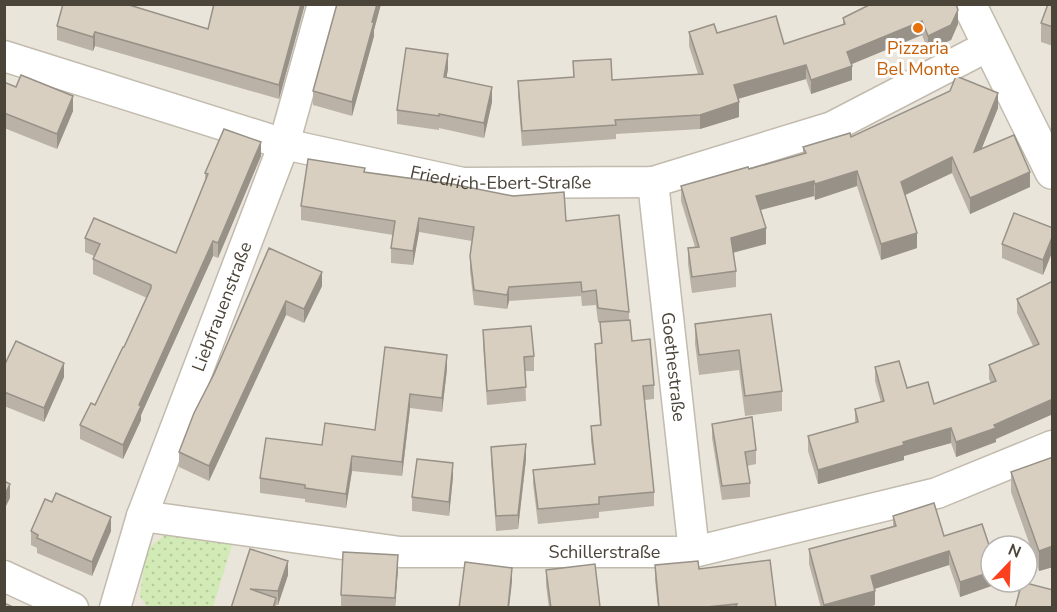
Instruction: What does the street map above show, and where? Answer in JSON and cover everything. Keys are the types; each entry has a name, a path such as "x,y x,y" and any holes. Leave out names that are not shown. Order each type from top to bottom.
{"street":[{"name":"Liebfrauenstraße","path":"115,608 142,516 284,144 323,4"},
{"path":"969,4 1053,172"},
{"name":"Friedrich-Ebert-Straße","path":"4,56 284,144 463,183 653,182 832,127 988,46"},
{"name":"Goethestraße","path":"653,182 694,552"},
{"name":"Schillerstraße","path":"142,516 399,552 694,552 937,493 1053,446"},
{"path":"4,576 73,608"}],"shaded area":[{"path":"4,5 1052,5 1052,607 5,607"}],"green space":[{"path":"170,531 233,542 213,607 147,607 140,596 146,550"}],"building":[{"path":"63,4 126,4 208,29 214,4 301,4 279,85 95,32 93,37 57,26"},
{"path":"337,4 377,4 352,102 313,91"},
{"path":"871,4 956,4 958,10 951,25 928,36 922,21 847,52 852,66 811,80 806,65 734,85 739,102 700,115 615,120 616,125 522,131 518,81 574,77 573,61 611,59 612,80 703,74 689,32 714,24 717,33 776,16 784,44 845,24 843,18"},
{"path":"1048,4 1053,4 1053,27 1041,23"},
{"path":"406,48 448,54 444,77 492,87 484,123 439,114 439,116 397,110"},
{"path":"21,75 73,96 57,134 4,113 4,82 16,87"},
{"path":"956,76 998,93 974,152 1014,135 1030,172 970,198 952,157 901,182 917,233 881,244 857,171 815,184 814,181 756,196 766,228 731,238 736,271 692,277 688,248 699,247 681,186 806,153 803,147 850,133 851,137 950,91"},
{"path":"224,129 261,142 218,243 213,241 123,445 80,425 91,403 95,405 151,285 93,259 100,244 85,238 94,218 176,253 208,174 205,173"},
{"path":"308,159 365,168 364,172 452,184 513,196 564,192 566,221 619,215 629,312 598,308 596,290 582,292 581,282 509,287 507,295 474,290 470,256 474,227 419,218 413,251 391,248 395,221 301,206"},
{"path":"1014,213 1053,228 1053,235 1043,260 1002,244"},
{"path":"269,248 322,272 304,309 286,301 209,466 179,452 194,413 214,374"},
{"path":"1053,281 1053,399 994,425 996,428 956,442 951,428 903,442 904,445 818,470 808,436 858,422 855,409 884,401 875,367 899,361 907,388 928,382 934,404 996,381 989,365 1039,344 1017,299"},
{"path":"771,314 782,391 745,396 739,350 699,355 695,324"},
{"path":"630,320 632,341 650,339 654,385 643,386 654,492 599,497 599,504 538,509 533,470 595,464 591,426 601,425 595,344 602,343 600,322"},
{"path":"531,326 534,356 524,357 526,387 487,391 483,330"},
{"path":"16,341 64,363 44,408 4,392 4,366"},
{"path":"385,347 447,355 442,398 410,394 402,462 352,456 346,494 260,478 266,438 322,445 325,423 375,430"},
{"path":"752,417 756,450 745,452 750,483 722,486 712,424"},
{"path":"526,444 518,515 496,516 491,447"},
{"path":"1053,457 1053,546 1039,551 1039,534 1033,534 1011,472"},
{"path":"417,459 453,463 449,502 412,497"},
{"path":"4,481 10,484 4,496"},
{"path":"56,493 111,517 92,562 37,538 38,535 31,531 45,499 52,502"},
{"path":"934,503 944,536 982,524 985,534 979,534 979,576 960,582 949,551 871,576 875,591 824,605 809,549 896,526 893,516"},
{"path":"250,549 288,561 278,591 250,589 276,598 273,608 231,608"},
{"path":"343,552 398,555 395,598 341,595"},
{"path":"770,560 776,608 735,608 737,604 697,608 659,608 655,565 698,561 699,569"},
{"path":"465,562 512,568 508,608 459,608"},
{"path":"595,564 600,607 551,608 546,570"},
{"path":"1039,586 1053,590 1053,608 1015,608 1019,594 1039,594"},
{"path":"4,603 15,608 4,608"}],"place":[{"name":"Pizzaria Bel Monte","path":"918,28"}]}
